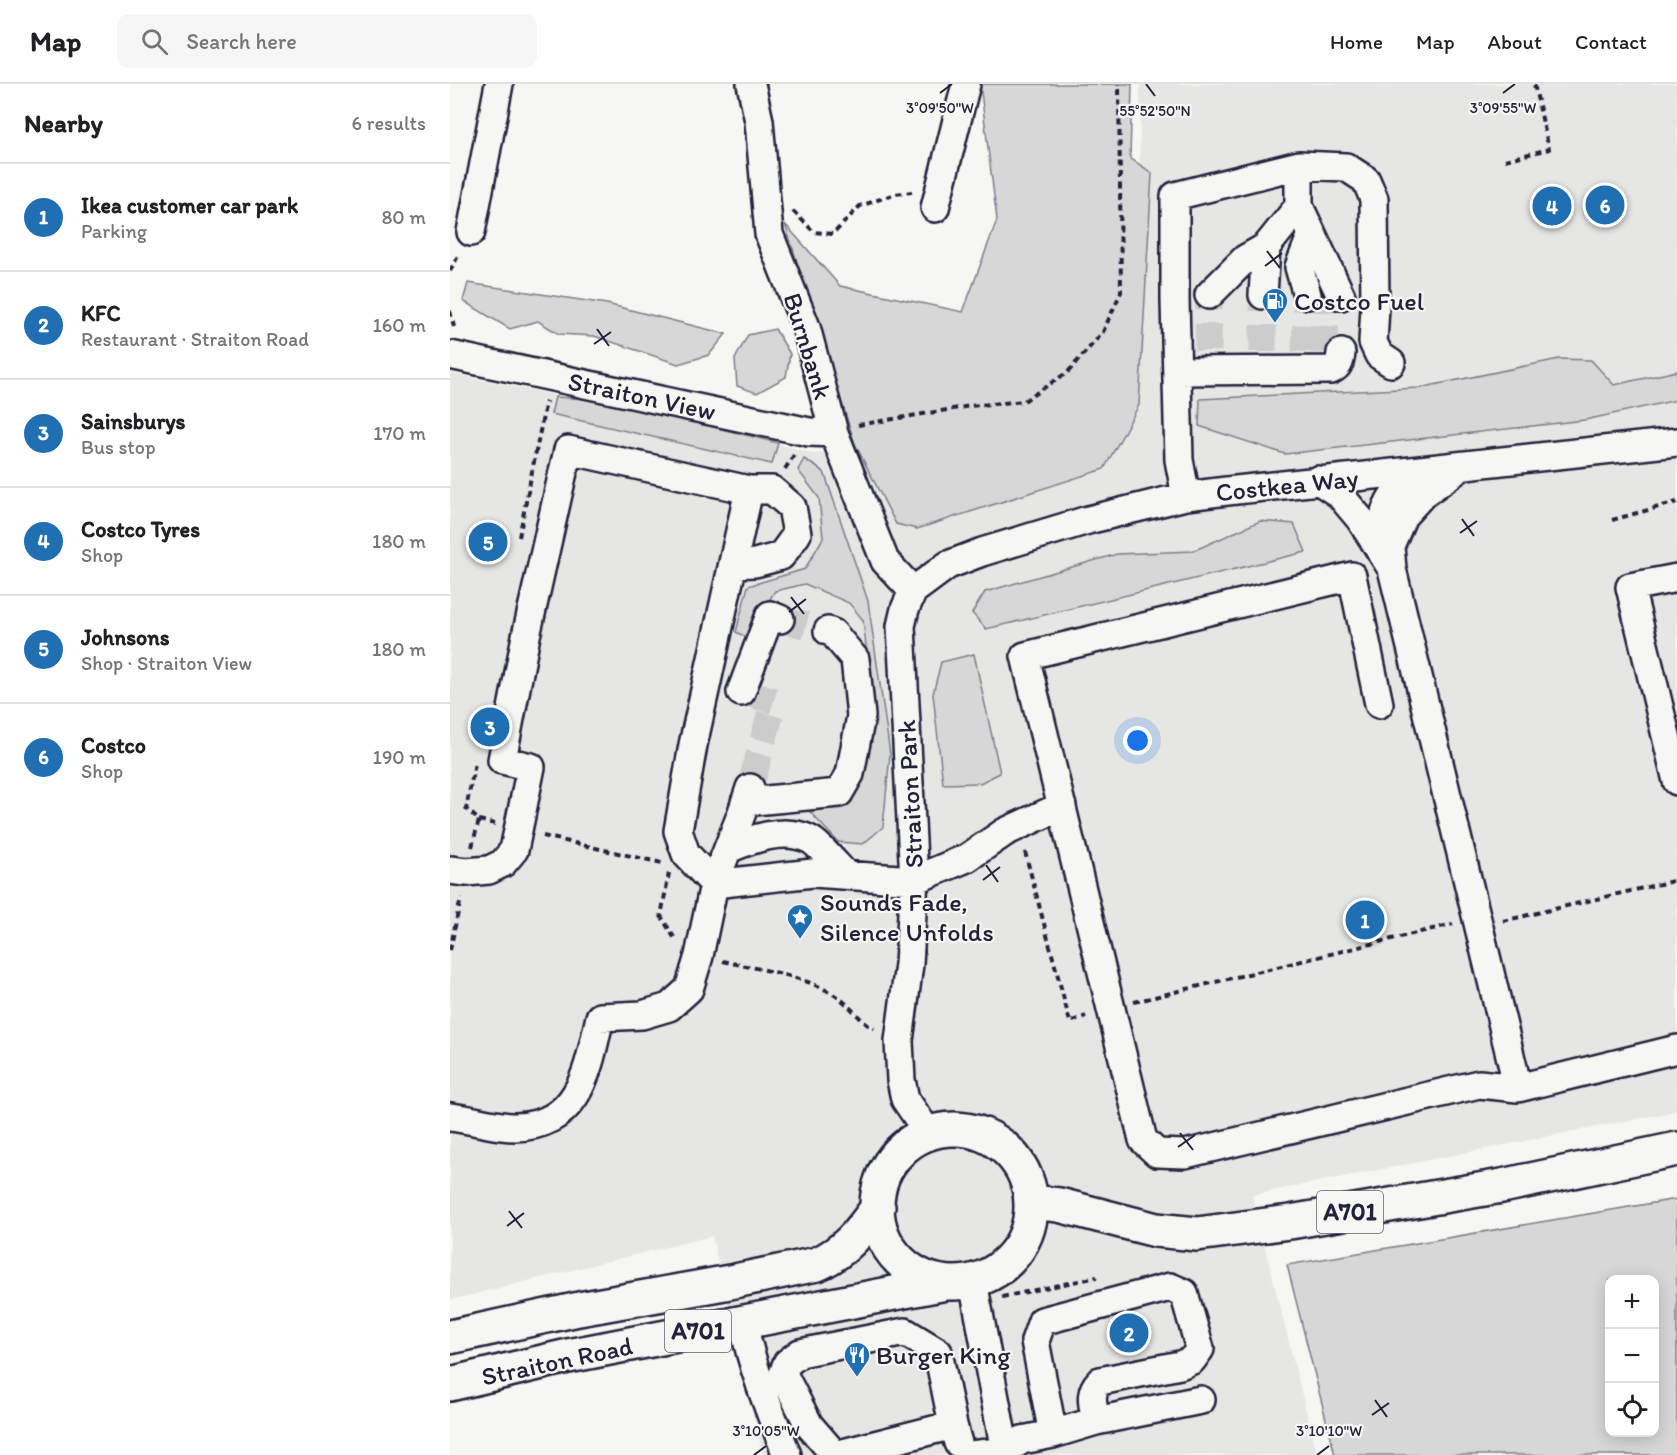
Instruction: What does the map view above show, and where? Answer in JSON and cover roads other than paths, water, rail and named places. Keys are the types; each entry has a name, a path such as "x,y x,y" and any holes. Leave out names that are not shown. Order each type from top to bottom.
{"main road":[{"name":"A701","path":"965,1129 990,1137 1012,1154 1029,1185 1032,1212 1025,1238 1017,1252 997,1271 959,1282 915,1273 898,1258 885,1241 879,1223 879,1190 893,1159 913,1141 928,1134 938,1130 965,1129"},
{"name":"A701","path":"1031,1202 1059,1205 1156,1230 1197,1234 1290,1222 1502,1186 1677,1149"},
{"name":"Straiton Road","path":"450,1336 818,1264 831,1258 852,1241 878,1207"},
{"name":"Straiton Road","path":"450,1384 568,1356 959,1282"}],"street":[{"path":"471,232 499,84"},
{"name":"Burnbank","path":"751,84 759,121 769,234 806,327 821,432 885,561 914,591"},
{"path":"938,199 966,84"},
{"path":"1268,286 1299,206 1299,165"},
{"path":"1186,496 1179,460 1175,196 1299,165 1346,167 1366,180 1374,199 1373,342 1379,355 1391,363"},
{"path":"1268,286 1328,267 1299,206"},
{"path":"1268,286 1299,267 1312,234"},
{"name":"Straiton View","path":"450,355 821,432"},
{"path":"1177,371 1271,361"},
{"name":"Costkea Way","path":"914,591 948,565 982,552 1088,520 1186,496 1677,442"},
{"path":"458,871 489,870 503,863 514,850 531,767 502,760 526,636 568,450 760,490 792,507 797,534 781,556 755,563 733,564"},
{"path":"1385,559 1403,516 1424,494 1464,465"},
{"path":"1414,471 1392,496 1383,516 1385,559 1518,1088"},
{"path":"1318,480 1339,494 1359,519 1385,559"},
{"path":"714,884 686,854 678,831 693,745 733,564 760,490"},
{"path":"1379,704 1352,576 1025,656 1143,1140 1157,1154 1185,1154 1479,1084 1518,1088 1677,1049"},
{"path":"1677,578 1630,587 1677,781"},
{"name":"Straiton Park","path":"914,591 905,609 901,626 914,880 909,964 899,1041 901,1080 905,1099 928,1134"},
{"path":"708,682 745,692 770,615 780,619"},
{"path":"450,1117 513,1127 537,1125 557,1116 572,1102 587,1075 600,1017 642,1015 669,1007 689,989 699,956 714,884 748,795 839,793 850,774 861,716 855,659 833,633 828,631"},
{"path":"714,884 813,873 914,880 967,858 1018,825 1062,806"},
{"path":"728,849 754,838 787,834 811,839 846,875"},
{"path":"959,1282 1005,1451"},
{"path":"1053,1434 1035,1341 1042,1321 1170,1287 1184,1293 1200,1349 1192,1360 1180,1365 1100,1381 1091,1397 1096,1421"},
{"path":"743,1322 752,1359 788,1455"},
{"path":"953,1425 835,1455 809,1425 783,1374 787,1363 800,1353 905,1332 938,1352 961,1455"},
{"path":"971,1455 1005,1451 1022,1440 1053,1434 1096,1421 1201,1400"}],"tunnel":[{"path":"1208,351 1209,295"},
{"path":"1263,295 1263,352"},
{"path":"1305,352 1307,295"},
{"path":"1325,353 1326,295"},
{"path":"780,619 828,631"},
{"path":"748,693 774,701 750,788"}],"place":[{"name":"Costco","path":"1605,205"},
{"name":"Costco Tyres","path":"1552,206"},
{"name":"Costco Fuel","path":"1275,324"},
{"name":"Johnsons","path":"488,542"},
{"name":"Sainsburys","path":"490,727"},
{"name":"Ikea customer car park","path":"1365,920"},
{"name":"Sounds Fade, Silence Unfolds","path":"800,940"},
{"name":"KFC","path":"1129,1333"},
{"name":"Burger King","path":"857,1378"}]}
